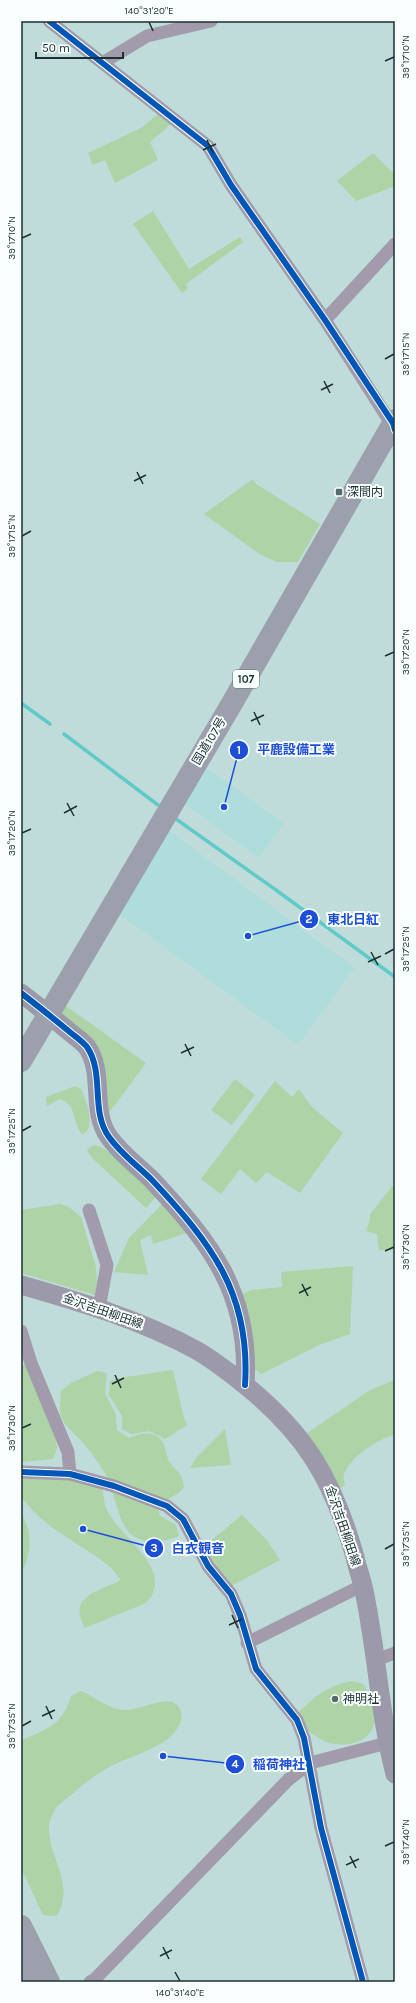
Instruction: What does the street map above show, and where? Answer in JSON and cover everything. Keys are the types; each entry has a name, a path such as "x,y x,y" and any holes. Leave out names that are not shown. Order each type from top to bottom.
{"highway":[{"name":"国道107号","path":"21,1061 394,424"},
{"path":"21,1926 49,1982"},
{"path":"21,1965 29,1982"}],"main road":[{"path":"21,993 48,1013 87,1046 94,1063 100,1117 108,1136 182,1213 216,1257 233,1290 242,1325 247,1363 245,1385"},
{"name":"金沢吉田柳田線","path":"21,1285 99,1308 146,1326 196,1350 261,1397 287,1424 307,1448 323,1472 338,1503 363,1585 376,1660 387,1743 395,1774"}],"street":[{"path":"50,21 104,62 208,146 231,184 325,320 394,424"},
{"path":"104,62 147,36 211,21"},
{"path":"325,320 395,244"},
{"path":"90,1210 107,1265 99,1308"},
{"path":"21,1331 31,1363 68,1452 70,1474"},
{"path":"21,1472 70,1474 114,1486 167,1506 183,1518 208,1566 231,1594 256,1670 297,1720 304,1738 310,1762 321,1828 363,1982"},
{"path":"247,1643 363,1585"},
{"path":"376,1660 395,1653"},
{"path":"93,1981 288,1780 310,1762 387,1743"}],"shaded area":[{"path":"208,769 284,823 259,858 183,803"},
{"path":"166,828 355,968 298,1045 115,911"}],"green space":[{"path":"158,114 171,124 150,142 158,160 115,183 105,160 93,165 88,153 141,128"},
{"path":"373,153 395,175 395,186 356,201 337,181"},
{"path":"153,211 189,269 240,237 243,242 186,284 188,289 182,293 133,224"},
{"path":"253,479 256,484 320,524 298,562 277,562 261,555 204,514"},
{"path":"62,1003 146,1063 106,1117 100,1064 55,1014"},
{"path":"235,1079 255,1095 232,1125 211,1110"},
{"path":"275,1081 292,1097 299,1089 311,1106 343,1133 300,1193 267,1172 256,1183 240,1169 221,1194 201,1179"},
{"path":"75,1086 81,1089 89,1114 89,1127 82,1134 72,1109 65,1101 60,1099 47,1106 46,1097"},
{"path":"93,1145 100,1147 117,1158 156,1197 146,1208 92,1158 87,1150"},
{"path":"395,1183 395,1250 379,1250 377,1234 366,1231 370,1220 370,1214"},
{"path":"60,1204 69,1207 81,1217 96,1267 97,1282 95,1295 21,1273 21,1210"},
{"path":"162,1204 187,1233 153,1244 151,1235 140,1240 148,1275 114,1272 129,1238"},
{"path":"353,1266 350,1334 319,1345 261,1374 251,1366 241,1295 251,1290 282,1287 281,1272"},
{"path":"25,1365 44,1406 56,1439 57,1450 53,1459 21,1462 21,1366"},
{"path":"173,1370 187,1425 165,1439 150,1431 131,1434 122,1429 122,1416 109,1395 110,1381 119,1378"},
{"path":"97,1371 107,1373 105,1393 116,1415 117,1430 129,1438 144,1434 153,1434 157,1436 164,1445 170,1463 181,1475 184,1487 182,1490 159,1507 159,1515 176,1525 179,1536 167,1540 150,1542 144,1541 132,1535 127,1530 120,1516 107,1477 92,1454 67,1426 62,1418 60,1413 61,1391 71,1383"},
{"path":"395,1380 395,1434 373,1445 359,1455 344,1474 345,1486 339,1488 317,1447 306,1434 370,1390"},
{"path":"225,1429 231,1465 190,1468 196,1458"},
{"path":"42,1476 102,1486 107,1510 114,1521 151,1566 155,1578 154,1591 146,1603 85,1628 80,1617 80,1609 83,1602 88,1596 121,1580 109,1566 95,1555 46,1523 21,1497 21,1477"},
{"path":"21,1513 28,1528 30,1543 25,1566 21,1573"},
{"path":"242,1515 266,1539 280,1560 231,1586 204,1549 214,1538"},
{"path":"352,1681 363,1684 371,1698 374,1709 374,1725 366,1737 354,1743 340,1745 333,1744 326,1742 303,1727 298,1713 304,1707 316,1696 329,1688"},
{"path":"81,1691 108,1706 125,1710 167,1701 172,1702 178,1706 182,1715 179,1726 168,1739 155,1747 102,1771 91,1778 55,1809 49,1824 50,1838 52,1849 63,1881 64,1892 62,1904 57,1916 43,1915 21,1868 21,1740 39,1733 53,1725 59,1720 68,1706 71,1696"}],"waterway":[{"path":"21,703 50,724"},
{"path":"64,734 158,805"},
{"path":"176,819 395,977"}],"cycle path":[{"path":"49,21 208,146 231,185 325,320 393,423 395,430"},
{"path":"21,993 87,1047 95,1068 100,1116 103,1127 109,1137 173,1203 209,1249 223,1272 234,1297 241,1323 245,1353 245,1385"},
{"path":"21,1472 70,1474 114,1486 167,1506 183,1519 208,1566 231,1594 240,1615 256,1669 297,1720 304,1738 321,1828 363,1982"}],"place":[{"name":"深間内","path":"339,492"},
{"name":"平鹿設備工業","path":"224,807"},
{"name":"東北日紅","path":"248,936"},
{"name":"白衣観音","path":"83,1529"},
{"name":"神明社","path":"335,1699"},
{"name":"稲荷神社","path":"163,1756"}]}
